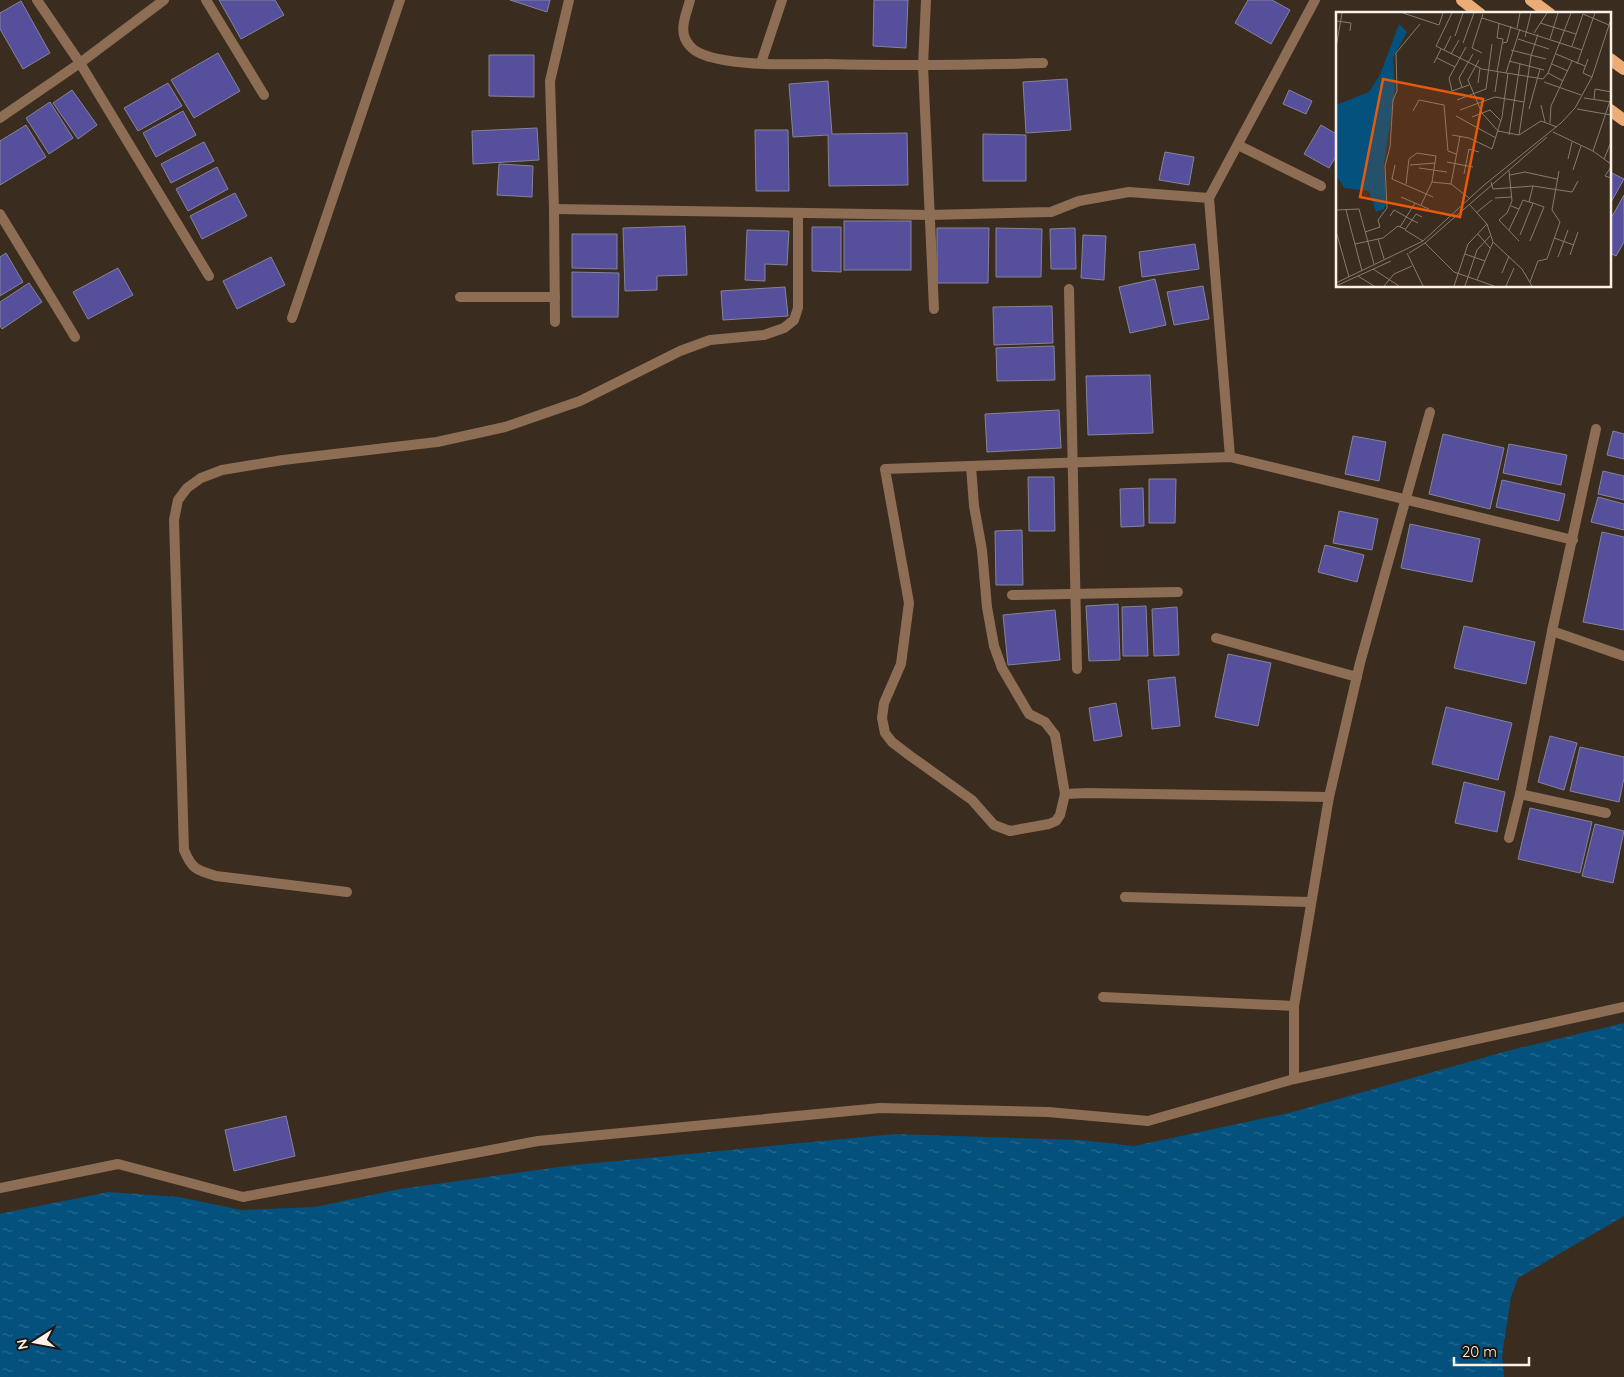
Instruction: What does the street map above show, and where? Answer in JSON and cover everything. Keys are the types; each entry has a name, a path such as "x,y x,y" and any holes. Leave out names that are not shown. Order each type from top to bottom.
{"main road":[{"path":"1462,0 1477,12"},
{"path":"1531,0 1547,12"},
{"path":"1612,61 1624,70"},
{"path":"1612,111 1624,120"}],"street":[{"path":"37,0 80,63 209,276"},
{"path":"0,118 80,63 164,0"},
{"path":"206,0 264,95"},
{"path":"292,318 400,0"},
{"path":"555,322 550,81 569,0"},
{"path":"690,0 682,29 685,40 691,48 699,53 724,60 761,63 923,66 1043,63"},
{"path":"761,63 782,0"},
{"path":"926,0 923,66 934,309"},
{"path":"1230,457 1209,198 1315,0"},
{"path":"1238,144 1320,186"},
{"path":"554,209 930,215 1051,212 1078,201 1129,192 1209,198"},
{"path":"347,892 216,876 197,870 190,864 184,850 174,520 178,500 187,488 201,478 222,470 284,460 437,442 505,427 580,401 680,351 710,340 764,335 784,328 794,320 798,308 798,213"},
{"path":"0,214 75,337"},
{"path":"1069,289 1077,670"},
{"path":"460,297 554,297"},
{"path":"1294,1079 1294,1006 1329,797 1357,677 1430,412"},
{"path":"1508,838 1520,794 1552,631 1596,429"},
{"path":"971,466 974,506 982,550 987,606 994,646 1002,668 1029,714 1045,722 1055,735 1065,794 1060,815 1056,821 1010,831 994,825 972,800 892,742 885,733 882,718 884,704 900,664 909,603 885,469 971,466 1072,463 1230,457 1572,540"},
{"path":"1012,594 1178,592"},
{"path":"1552,631 1624,656"},
{"path":"1216,638 1357,677"},
{"path":"1065,794 1329,797"},
{"path":"1520,794 1606,814"},
{"path":"1125,897 1311,902"},
{"path":"1103,996 1294,1006"},
{"path":"0,1188 118,1164 243,1198 538,1141 880,1108 1048,1112 1148,1121 1294,1079 1624,1007"}],"water":[{"path":"1624,1023 1624,1216 1518,1278 1511,1297 1502,1356 1504,1377 0,1377 0,1214 3,1213 109,1192 179,1197 241,1210 315,1207 400,1189 574,1165 895,1134 1081,1140 1134,1146 1289,1113 1507,1051"}],"building":[{"path":"219,0 275,0 284,15 241,39"},
{"path":"510,0 550,0 547,12"},
{"path":"874,0 908,0 906,48 873,46"},
{"path":"1248,0 1272,0 1290,10 1271,44 1235,23"},
{"path":"21,1 50,53 23,69 0,29 0,13"},
{"path":"218,53 240,91 194,118 171,80"},
{"path":"489,55 534,55 534,97 489,96"},
{"path":"1067,79 1071,130 1026,133 1023,82"},
{"path":"828,81 832,134 907,133 908,185 829,186 828,135 793,137 789,84"},
{"path":"168,83 182,106 138,131 124,108"},
{"path":"72,90 97,125 78,139 53,103"},
{"path":"1289,90 1312,101 1306,114 1283,104"},
{"path":"50,102 73,138 49,154 26,118"},
{"path":"183,111 196,135 156,157 143,133"},
{"path":"26,125 46,157 0,185 0,141"},
{"path":"1321,125 1336,134 1336,156 1329,168 1304,154"},
{"path":"537,128 539,160 473,164 472,131"},
{"path":"755,130 788,130 789,191 756,191"},
{"path":"983,134 1026,135 1026,181 983,181"},
{"path":"204,142 214,161 171,183 161,164"},
{"path":"1165,152 1194,157 1189,185 1159,180"},
{"path":"499,164 533,166 532,197 497,195"},
{"path":"217,167 228,189 188,211 176,189"},
{"path":"1612,173 1624,179 1612,200"},
{"path":"235,193 247,216 202,239 190,216"},
{"path":"1624,195 1624,242 1616,256 1612,254 1612,216"},
{"path":"844,221 911,221 911,270 844,270"},
{"path":"685,226 687,275 657,276 657,290 625,291 623,228"},
{"path":"812,227 841,227 841,272 812,271"},
{"path":"937,228 989,228 988,283 937,283"},
{"path":"996,228 1042,229 1041,277 996,277"},
{"path":"1075,228 1076,269 1051,269 1050,229"},
{"path":"747,230 789,231 787,265 765,264 765,281 745,280"},
{"path":"572,234 617,234 617,269 572,268"},
{"path":"1083,235 1106,236 1104,280 1081,278"},
{"path":"1195,244 1199,269 1142,277 1139,252"},
{"path":"6,253 23,282 0,296 0,257"},
{"path":"271,257 285,285 237,309 223,281"},
{"path":"118,268 133,295 88,319 73,292"},
{"path":"572,272 619,273 618,317 572,317"},
{"path":"1155,279 1166,325 1130,333 1119,287"},
{"path":"29,283 42,302 2,329 0,326 0,302"},
{"path":"1203,286 1209,319 1174,325 1167,292"},
{"path":"785,287 788,316 723,320 721,291"},
{"path":"1052,306 1053,343 994,345 993,307"},
{"path":"1054,346 1055,380 997,381 996,348"},
{"path":"1150,375 1153,433 1088,435 1086,376"},
{"path":"1059,410 1061,448 987,452 985,414"},
{"path":"1613,431 1624,434 1624,459 1607,455"},
{"path":"1443,434 1504,448 1490,509 1429,494"},
{"path":"1353,436 1386,442 1379,481 1345,474"},
{"path":"1509,444 1567,455 1561,485 1503,473"},
{"path":"1603,471 1624,476 1624,500 1598,494"},
{"path":"1028,477 1054,477 1055,531 1029,531"},
{"path":"1149,479 1176,479 1175,523 1149,523"},
{"path":"1502,480 1565,494 1559,521 1496,507"},
{"path":"1143,488 1144,526 1121,527 1120,489"},
{"path":"1598,497 1624,504 1624,530 1591,522"},
{"path":"1339,511 1378,519 1372,550 1333,543"},
{"path":"1410,524 1480,539 1472,582 1401,568"},
{"path":"1022,530 1023,585 996,585 995,531"},
{"path":"1602,532 1624,537 1624,630 1583,622"},
{"path":"1325,545 1364,555 1357,582 1318,572"},
{"path":"1118,604 1120,660 1089,661 1086,606"},
{"path":"1146,606 1148,656 1123,656 1122,607"},
{"path":"1177,607 1179,655 1154,656 1152,609"},
{"path":"1055,610 1060,660 1008,665 1003,615"},
{"path":"1464,626 1535,642 1526,684 1454,668"},
{"path":"1228,654 1271,663 1258,726 1215,717"},
{"path":"1175,677 1180,726 1152,729 1148,680"},
{"path":"1116,703 1122,736 1094,741 1089,708"},
{"path":"1446,707 1512,723 1498,780 1432,764"},
{"path":"1550,736 1577,743 1564,790 1538,782"},
{"path":"1580,747 1624,757 1624,778 1619,802 1570,791"},
{"path":"1464,782 1505,792 1497,832 1455,823"},
{"path":"1530,808 1592,822 1580,873 1518,859"},
{"path":"1595,824 1624,831 1613,883 1582,876"},
{"path":"286,1116 295,1156 234,1171 225,1130"}]}
